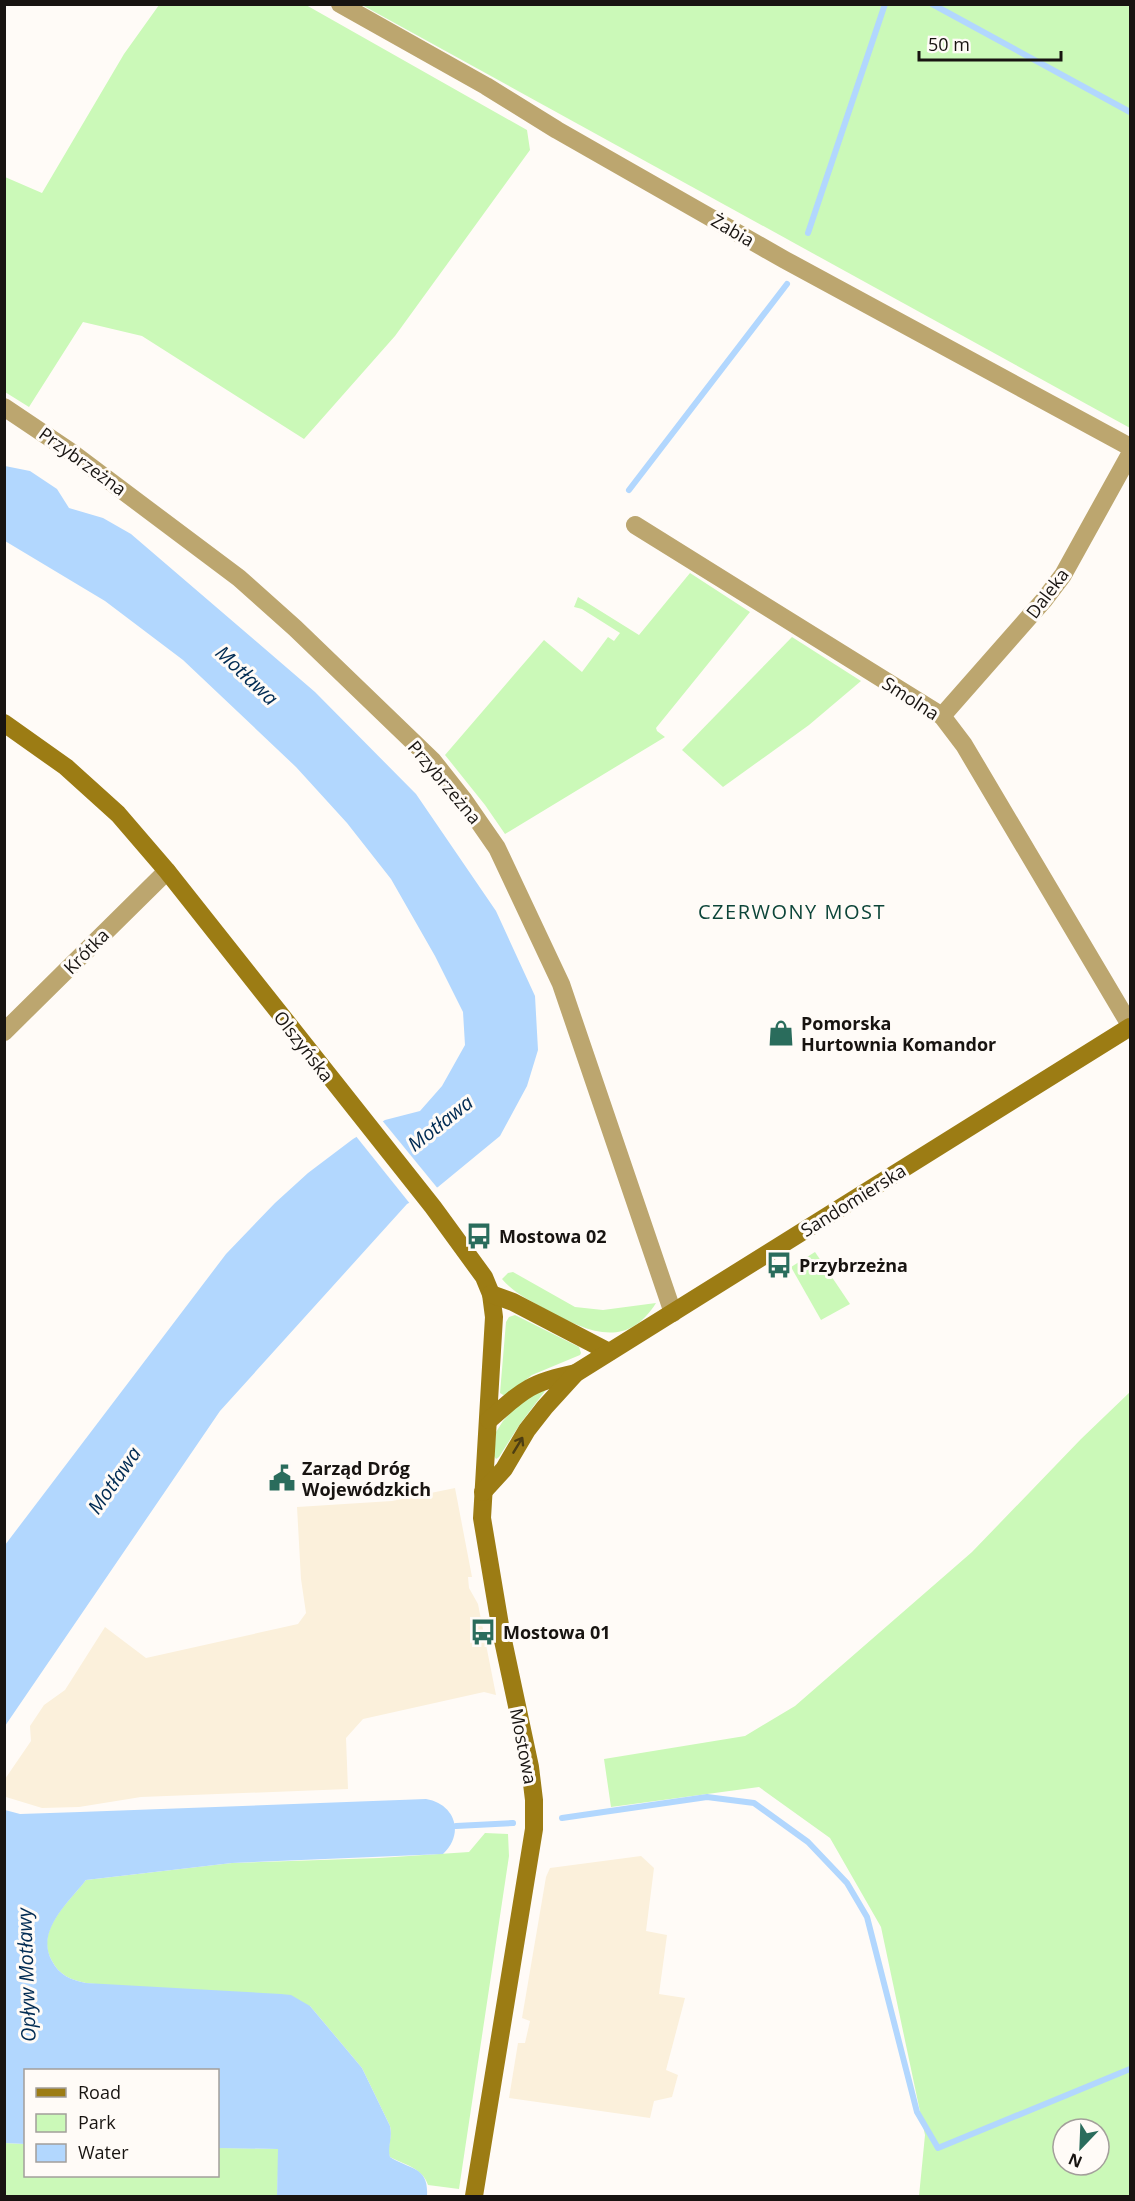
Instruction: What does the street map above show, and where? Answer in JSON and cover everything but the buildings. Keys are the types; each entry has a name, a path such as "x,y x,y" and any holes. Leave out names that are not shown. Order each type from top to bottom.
{"street":[{"name":"Żabia","path":"340,4 785,260 1131,447"},
{"name":"Przybrzeżna","path":"4,407 72,452 239,578 295,628 433,761 463,799 497,848 561,984 673,1313"},
{"name":"Daleka","path":"942,716 1044,600 1063,574 1131,454"},
{"name":"Smolna","path":"635,525 942,716 964,746 1131,1026"},
{"name":"Olszyńska","path":"4,723 66,767 118,814 167,871 433,1207 484,1277 491,1294"},
{"name":"Krótka","path":"4,1032 167,871"},
{"name":"Sandomierska","path":"483,1492 504,1469 527,1430 576,1373 1131,1026"},
{"path":"491,1294 513,1302 609,1352"},
{"name":"Mostowa","path":"474,2196 532,1840 534,1800 530,1767 501,1631 482,1518 494,1317 491,1294"},
{"name":"Sandomierska","path":"489,1420 532,1385 546,1379 576,1373"}],"shaded area":[{"path":"455,1488 472,1577 468,1577 469,1588 478,1604 496,1695 484,1692 363,1719 346,1738 348,1789 141,1797 79,1807 42,1808 6,1797 5,1779 31,1741 30,1726 44,1705 65,1690 105,1627 146,1658 298,1624 306,1613 301,1579 297,1507 392,1501"},
{"path":"641,1856 654,1868 646,1931 667,1935 659,1994 685,1998 666,2070 678,2075 672,2097 654,2101 650,2118 509,2098 518,2043 525,2043 530,2021 522,2018 546,1877 550,1868"}],"green space":[{"path":"159,5 306,5 527,130 530,150 395,336 304,439 142,336 83,322 29,407 5,392 5,177 42,193 124,54"},
{"path":"362,5 1130,5 1130,428"},
{"path":"690,573 750,612 656,728 665,737 505,834 445,755 544,640 582,672 608,637 614,641 620,633 582,609 574,607 578,597 639,635"},
{"path":"792,637 861,681 809,725 723,787 682,750"},
{"path":"815,1252 850,1304 821,1320 791,1267"},
{"path":"513,1272 575,1307 603,1310 656,1303 644,1318 632,1327 619,1332 591,1330 562,1318 517,1293 502,1279 508,1273"},
{"path":"515,1315 579,1347 581,1353 532,1375 505,1396 500,1393 506,1322 509,1317"},
{"path":"541,1388 545,1391 496,1459 494,1456 496,1432 514,1409"},
{"path":"1130,1392 1130,2196 919,2196 925,2135 881,1927 830,1838 759,1787 611,1807 604,1759 745,1736 795,1706 972,1552 1081,1439"},
{"path":"485,1833 508,1834 509,1856 459,2189 428,2185 422,2174 390,2157 390,2126 362,2068 310,2006 86,1983 62,1973 55,1966 48,1950 47,1939 50,1928 63,1907 86,1880 232,1863 379,1858 469,1852"},
{"path":"4,2143 24,2144 24,2177 219,2177 219,2148 279,2149 277,2196 5,2196"}],"water":[{"name":"Motława","path":"5,466 30,471 57,489 69,508 103,518 131,534 315,692 416,794 496,911 535,996 538,1050 527,1086 500,1136 438,1187 407,1204 220,1411 5,1726 5,1545 226,1254 275,1203 308,1173 353,1139 385,1120 420,1111 442,1086 465,1045 463,1012 435,956 391,879 347,823 296,767 183,660 105,601 5,541"},
{"name":"Opływ Motławy","path":"426,1799 444,1807 454,1820 455,1829 450,1846 443,1854 232,1863 86,1880 63,1907 51,1928 48,1939 48,1950 58,1970 81,1982 291,1995 310,2006 362,2068 390,2126 390,2157 421,2174 427,2186 427,2196 277,2196 278,2149 219,2148 219,2069 24,2069 24,2144 5,2143 5,1810 20,1814"}],"pier":[{"path":"381,1119 439,1190 411,1205 355,1135"}],"waterway":[{"path":"808,233 885,4"},
{"path":"932,4 1130,112"},
{"path":"629,490 787,284"},
{"path":"562,1818 707,1797 754,1803 808,1842 847,1883 867,1917 917,2112 938,2148 1130,2069"},
{"path":"456,1826 513,1823"}],"place":[{"name":"Pomorska Hurtownia Komandor","path":"781,1033"},
{"name":"Mostowa 02","path":"479,1236"},
{"name":"Przybrzeżna","path":"779,1265"},
{"name":"Zarząd Dróg Wojewódzkich","path":"282,1478"},
{"name":"Mostowa 01","path":"483,1632"}],"district":[{"name":"CZERWONY MOST","path":"792,911"}]}
